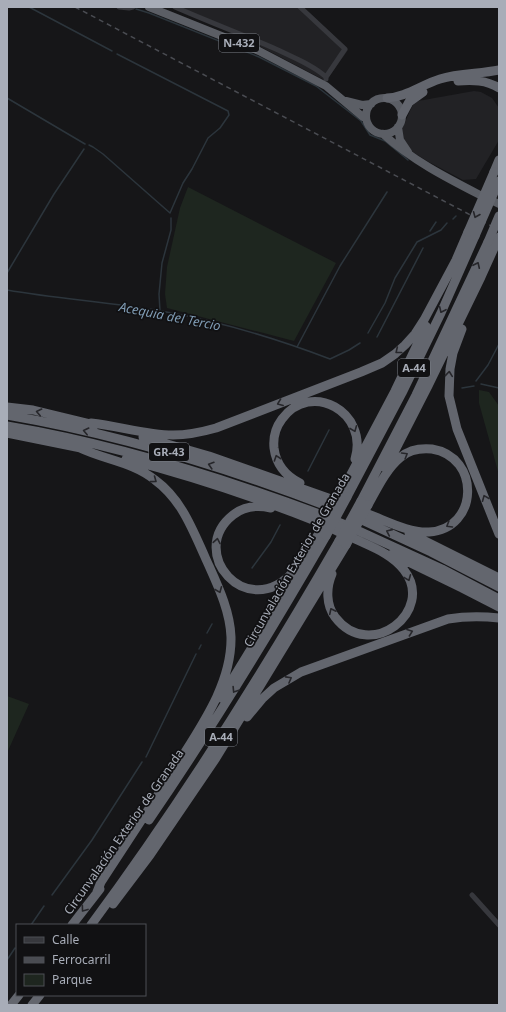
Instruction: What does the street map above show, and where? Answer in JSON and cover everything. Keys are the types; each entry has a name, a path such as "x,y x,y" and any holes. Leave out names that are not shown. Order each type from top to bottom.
{"highway":[{"name":"N-432","path":"149,7 259,51 326,86 366,118 372,129 383,134 404,152 445,178 480,195"},
{"path":"387,98 396,98 405,95 427,84 446,78 499,70"},
{"path":"383,134 398,128 408,102 431,88 443,84 466,80 477,80 492,84 499,88"},
{"name":"N-432","path":"344,101 362,105 371,104 380,98 387,98"},
{"path":"387,98 396,102 402,110 402,115"},
{"path":"366,118 368,108 371,104"},
{"name":"N-432","path":"398,128 400,140 409,154"},
{"path":"91,423 158,434 187,435 216,428 382,363 406,345 415,334 472,234 499,160"},
{"name":"Circunvalación Exterior de Granada","path":"73,924 104,884 138,836 235,691 278,619 322,534 346,505 441,313 472,234 499,181"},
{"name":"Circunvalación Exterior de Granada","path":"92,924 170,813 217,742 281,640 340,532 365,510 419,388 494,242 499,216"},
{"path":"494,242 453,353 449,381 449,396 457,429 499,534"},
{"path":"348,480 395,391 454,268 456,260"},
{"path":"365,510 481,277"},
{"path":"315,493 289,476 283,470 275,454 274,437 280,422 290,410 299,406 318,402 327,403 350,419 356,434 358,443 357,452 348,480 346,505"},
{"path":"7,407 33,410 91,423 209,456 315,493"},
{"name":"GR-43","path":"7,415 85,431 155,448 329,502 315,493"},
{"name":"GR-43","path":"7,426 77,440 171,464 264,493 320,519 291,511"},
{"path":"7,433 80,448 154,466 291,511"},
{"path":"80,448 90,453 129,465 154,479 174,498 189,522 221,593 229,621 231,635 230,660 220,690 200,728 101,882 97,892"},
{"path":"379,484 402,456 418,449 438,450 453,458 460,466 467,481 468,498 465,506 455,522 446,527 437,531 429,532 418,531 389,522"},
{"path":"291,511 253,506 236,512 226,521 219,532 216,549 219,564 223,572 237,584 245,588 262,590 279,584 286,579 300,561 308,554"},
{"path":"365,510 499,578"},
{"path":"365,510 431,552 499,587"},
{"path":"340,532 338,559 328,588 328,597 333,614 347,629 356,634 366,636 387,632 399,623 408,611 412,593 411,585 404,570 390,557 368,545 357,535 442,569 499,599"},
{"path":"200,728 246,659 308,554 322,534"},
{"path":"368,545 378,547 423,568 499,607"},
{"path":"98,924 150,855 216,758 338,559"},
{"path":"216,758 224,750 262,699 274,688 301,672 448,619 467,616 499,618"},
{"path":"11,1005 18,996"},
{"path":"32,1005 39,996"}],"street":[{"path":"118,7 133,7"},
{"path":"175,7 297,59 321,72 326,77"},
{"path":"300,7 345,49 326,77 326,86"},
{"path":"472,895 499,925"}],"shaded area":[{"path":"176,7 303,7 348,50 326,81 240,36"},
{"path":"474,91 481,92 492,98 499,108 499,140 476,179 463,180 411,151 401,137 402,129 414,103"}],"green space":[{"path":"188,187 336,263 294,341 167,308 165,294 167,267 180,208"},
{"path":"479,390 489,392 499,406 499,475 479,403"},
{"path":"7,696 29,704 7,753"}],"waterway":[{"path":"29,7 112,51"},
{"path":"136,9 259,57 316,86 361,121 370,135 385,141 408,160"},
{"path":"89,145 103,154 170,213 183,183 208,138 220,128 229,115 228,111 117,54"},
{"path":"7,98 85,144"},
{"path":"7,273 54,194 84,149"},
{"path":"297,347 340,266 387,192"},
{"path":"453,219 456,216"},
{"path":"160,311 159,294 162,263 171,230 171,218"},
{"path":"430,231 436,222"},
{"path":"368,333 385,303 395,278 417,242 441,230 447,223"},
{"path":"377,337 423,248"},
{"name":"Acequia del Tercio","path":"7,290 142,308 182,315 246,331 330,359 360,343"},
{"path":"476,381 488,365 499,344"},
{"path":"481,384 499,388"},
{"path":"462,388 474,386"},
{"path":"308,471 329,430"},
{"path":"252,568 271,542 280,525"},
{"path":"207,633 212,624"},
{"path":"199,649 201,645"},
{"path":"146,757 196,654"},
{"path":"52,895 92,840 142,762"},
{"path":"32,924 44,906"},
{"path":"7,960 15,948"}],"railway":[{"path":"75,7 499,230"}]}
